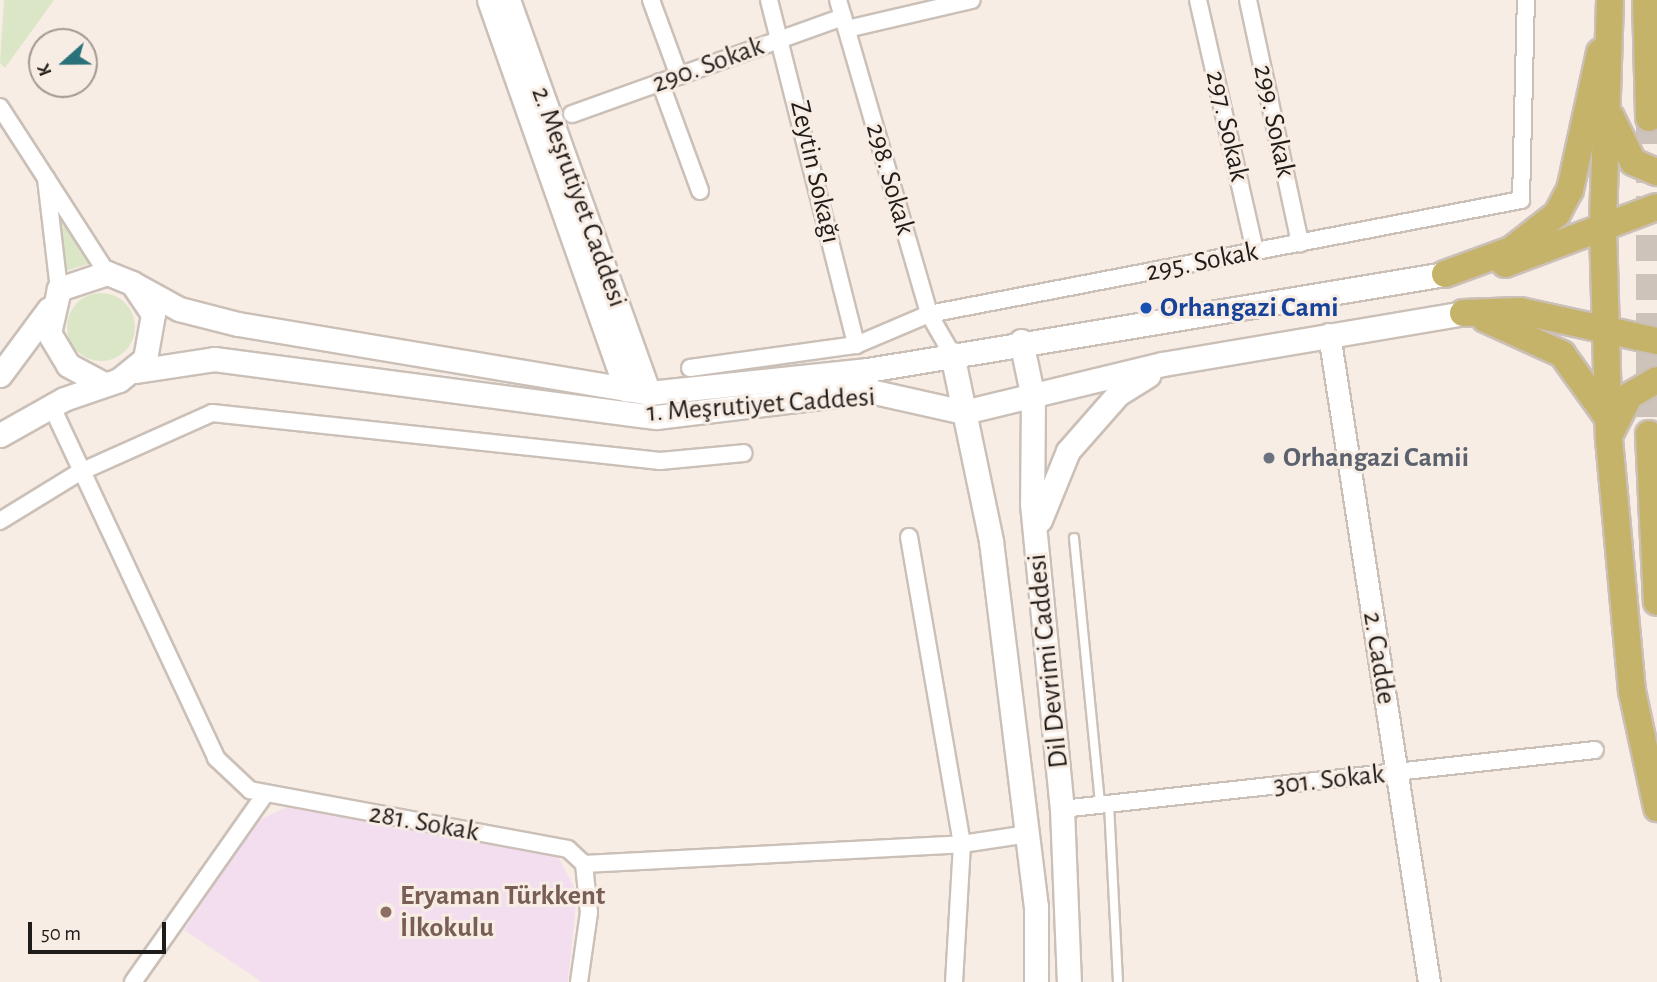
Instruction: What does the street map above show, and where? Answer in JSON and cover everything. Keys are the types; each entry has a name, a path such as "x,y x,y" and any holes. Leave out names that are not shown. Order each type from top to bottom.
{"highway":[{"path":"1646,0 1649,118"},
{"path":"1611,8 1603,228 1609,430 1630,678 1657,808"},
{"path":"1445,274 1511,250 1557,214 1570,190 1587,96 1611,8"},
{"path":"1608,105 1633,162 1657,172"},
{"path":"1445,274 1513,262 1657,208"},
{"path":"1463,313 1520,311 1605,325 1657,341"},
{"path":"1463,313 1505,324 1562,354 1609,430"},
{"path":"1609,430 1629,396 1657,380"},
{"path":"1649,434 1657,603"}],"main road":[{"name":"2. Meşrutiyet Caddesi","path":"489,0 638,391"},
{"name":"2. Meşrutiyet Caddesi","path":"508,0 638,391"},
{"path":"0,375 55,298 107,273 132,283 145,297 154,333 136,371 51,405 0,435"},
{"name":"1. Meşrutiyet Caddesi","path":"132,283 179,309 238,324 638,391 868,370 1021,341 1445,274"},
{"path":"55,298 55,351 103,384"},
{"name":"1. Meşrutiyet Caddesi","path":"136,371 214,359 656,417 870,391 964,412 1033,398 1163,364 1463,313"},
{"name":"Dil Devrimi Caddesi","path":"1021,341 1033,398 1035,537 1062,809 1069,982"},
{"name":"Dil Devrimi Caddesi","path":"952,354 991,541 1028,834 1036,982"},
{"path":"1035,537 1068,452 1118,394 1163,364"}],"street":[{"path":"651,0 679,76"},
{"name":"Zeytin Sokağı","path":"769,0 784,38 856,345"},
{"name":"298. Sokak","path":"838,0 929,314 952,354"},
{"path":"845,23 972,0"},
{"name":"297. Sokak","path":"1198,0 1255,251"},
{"name":"299. Sokak","path":"1248,0 1300,243"},
{"name":"295. Sokak","path":"690,368 856,345 929,314 1521,200 1526,0"},
{"name":"290. Sokak","path":"572,114 784,38 845,23"},
{"path":"660,82 700,191"},
{"path":"0,107 107,273"},
{"path":"46,178 55,298"},
{"name":"2. Cadde","path":"1329,334 1429,982"},
{"name":"281. Sokak","path":"51,405 78,472 216,758 236,781 265,794 568,849 584,863"},
{"path":"0,522 78,472 212,413 660,461 744,453"},
{"path":"909,537 962,844 954,982"},
{"name":"301. Sokak","path":"1062,809 1397,772 1540,763 1595,750"},
{"path":"132,982 265,794"},
{"path":"579,982 589,914 584,863 962,844 1028,834"}],"lane":[{"path":"1074,538 1105,804 1118,982"}],"shaded area":[{"name":"Eryaman Türkkent İlkokulu","path":"287,807 558,857 577,893 568,982 262,982 184,930 257,821"}],"green space":[{"path":"4,0 54,0 34,28 28,28 28,36 5,68 0,63"},
{"path":"58,207 92,263 65,271"},
{"path":"101,293 114,296 125,303 132,314 135,327 132,340 125,351 114,358 101,361 88,358 77,351 70,340 67,327 70,314 77,303 88,296"}],"tunnel":[{"path":"1649,118 1649,434"}],"place":[{"name":"Orhangazi Cami","path":"1146,308"},
{"name":"Orhangazi Camii","path":"1269,458"},
{"name":"Eryaman Türkkent İlkokulu","path":"386,912"}]}
